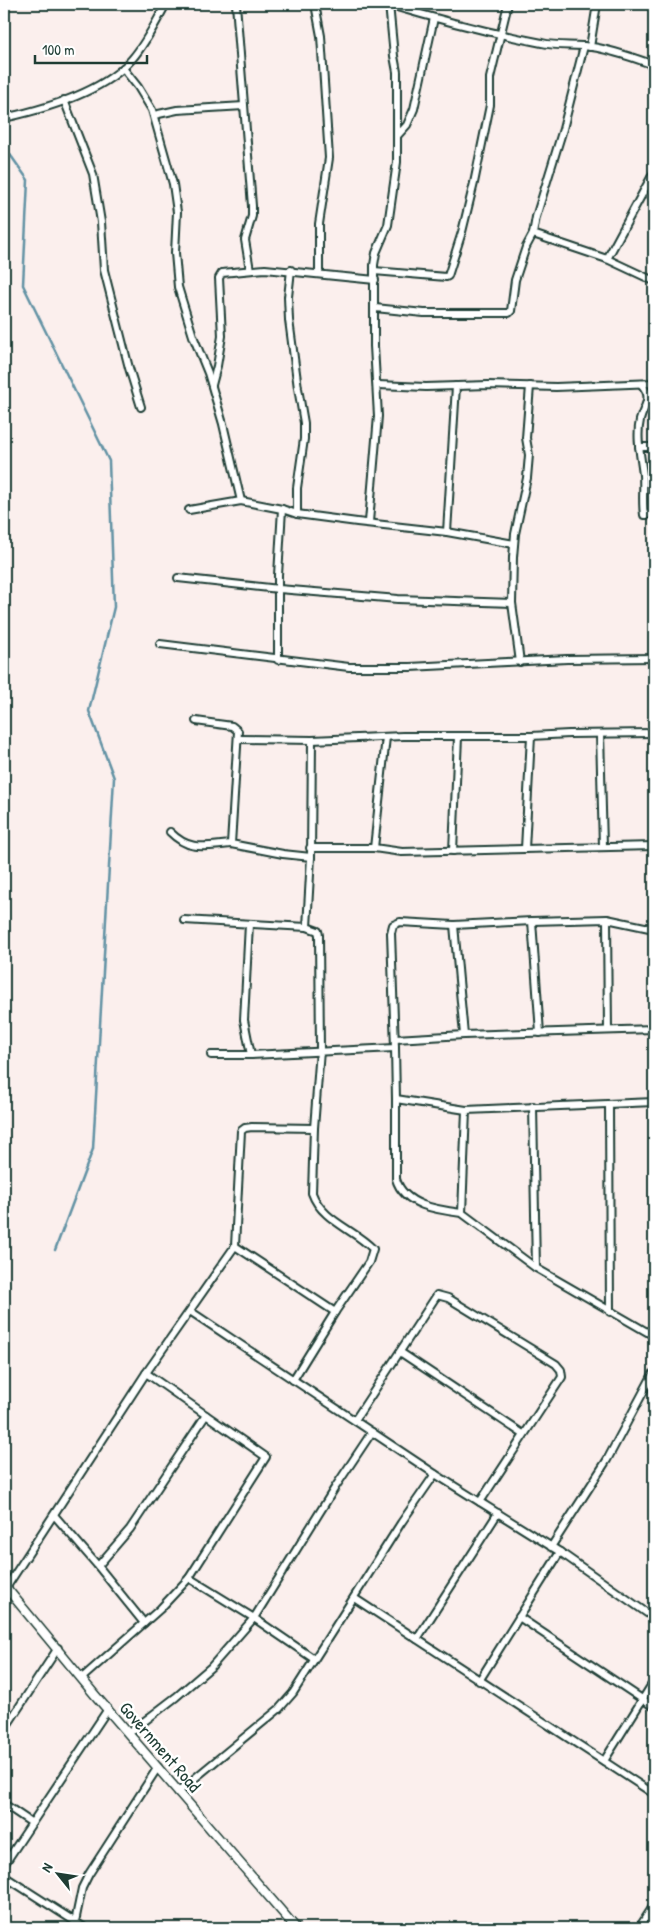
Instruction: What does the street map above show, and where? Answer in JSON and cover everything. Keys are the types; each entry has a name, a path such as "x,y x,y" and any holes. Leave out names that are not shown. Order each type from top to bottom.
{"street":[{"path":"4,118 64,100 91,89 123,68 132,59 166,4"},
{"path":"236,4 252,206 252,216 246,240 250,270"},
{"path":"315,4 321,36 330,158 319,224 318,274"},
{"path":"369,522 378,434 378,384 374,346 374,271 376,253 387,230 390,216 397,162 397,72 389,4 434,18 502,35 566,47 587,46 612,51 654,65"},
{"path":"374,271 448,276 462,232 474,183 490,105 490,78 508,4"},
{"path":"375,308 424,313 509,313 512,308 515,280 526,247 533,234 536,217 598,4"},
{"path":"398,135 407,125 414,109 434,18"},
{"path":"123,68 146,99 154,115 176,195 175,253 178,287 212,386 241,501"},
{"path":"64,100 93,174 101,222 104,270 128,368 141,407"},
{"path":"154,115 177,110 244,106"},
{"path":"607,259 654,172"},
{"path":"533,234 607,259 654,281"},
{"path":"212,386 218,366 222,336 219,276 222,273 265,269 291,270 375,280"},
{"path":"291,270 288,297 289,320 304,423 304,439 297,488 297,514"},
{"path":"378,384 426,387 556,387 654,383"},
{"path":"642,384 648,391 640,422 639,447 643,477 644,515 654,510"},
{"path":"447,532 456,386"},
{"path":"520,662 512,603 514,544 527,478 529,455 526,438 530,386"},
{"path":"639,447 654,447"},
{"path":"189,510 241,501 282,508 297,514 447,532 514,544"},
{"path":"278,660 282,508"},
{"path":"178,578 398,599 512,603"},
{"path":"160,644 278,660 349,667 410,667 567,659 654,658"},
{"path":"196,721 235,726 238,732 231,844"},
{"path":"239,739 312,740 403,736 458,737 654,733"},
{"path":"600,734 603,846"},
{"path":"525,849 531,736"},
{"path":"374,848 386,737"},
{"path":"453,851 458,737"},
{"path":"307,927 311,857 312,740"},
{"path":"170,832 185,844 200,846 231,844 283,854 311,857"},
{"path":"310,848 374,848 402,852 654,846"},
{"path":"184,920 307,927 318,930 320,1050 311,1186 314,1200 323,1212 373,1249 369,1262 335,1312 293,1380"},
{"path":"607,920 608,1030"},
{"path":"654,929 607,920 454,925 400,922 393,925 391,933 395,1039 396,1179 398,1187 408,1197 423,1205 437,1210 462,1213 536,1268 654,1336"},
{"path":"532,921 540,1033"},
{"path":"249,924 244,1020 251,1055"},
{"path":"454,925 464,1035"},
{"path":"395,1039 654,1029"},
{"path":"210,1055 251,1055 320,1050 395,1048"},
{"path":"396,1099 466,1110 654,1102"},
{"path":"609,1104 610,1312"},
{"path":"534,1106 536,1268"},
{"path":"462,1213 466,1110"},
{"path":"5,1588 146,1373 235,1246 241,1131 252,1126 314,1128"},
{"path":"235,1246 335,1312"},
{"path":"355,1420 437,1295 442,1295 556,1364 561,1370 562,1377 480,1502"},
{"path":"190,1311 435,1474 560,1552 654,1618"},
{"path":"400,1352 523,1434"},
{"path":"552,1547 607,1460 654,1372"},
{"path":"82,1678 174,1596 189,1578 266,1457 146,1373"},
{"path":"98,1566 130,1529 206,1415"},
{"path":"129,1733 211,1668 254,1618 372,1432"},
{"path":"178,1792 279,1709 293,1693 401,1523 435,1474"},
{"path":"417,1639 498,1513"},
{"path":"54,1514 144,1623"},
{"path":"479,1681 560,1552"},
{"path":"189,1578 254,1618 314,1659"},
{"name":"Government Road","path":"5,1588 296,1928"},
{"path":"354,1598 654,1794"},
{"path":"519,1617 654,1707"},
{"path":"4,1730 58,1648"},
{"path":"604,1761 654,1681"},
{"path":"4,1865 108,1709"},
{"path":"75,1922 82,1888 89,1874 158,1767"},
{"path":"4,1804 32,1823"},
{"path":"4,1876 85,1928"},
{"path":"639,1928 654,1905"}],"waterway":[{"path":"4,146 28,180 23,285 109,461 114,607 89,711 114,778 93,1149 55,1250"}]}
